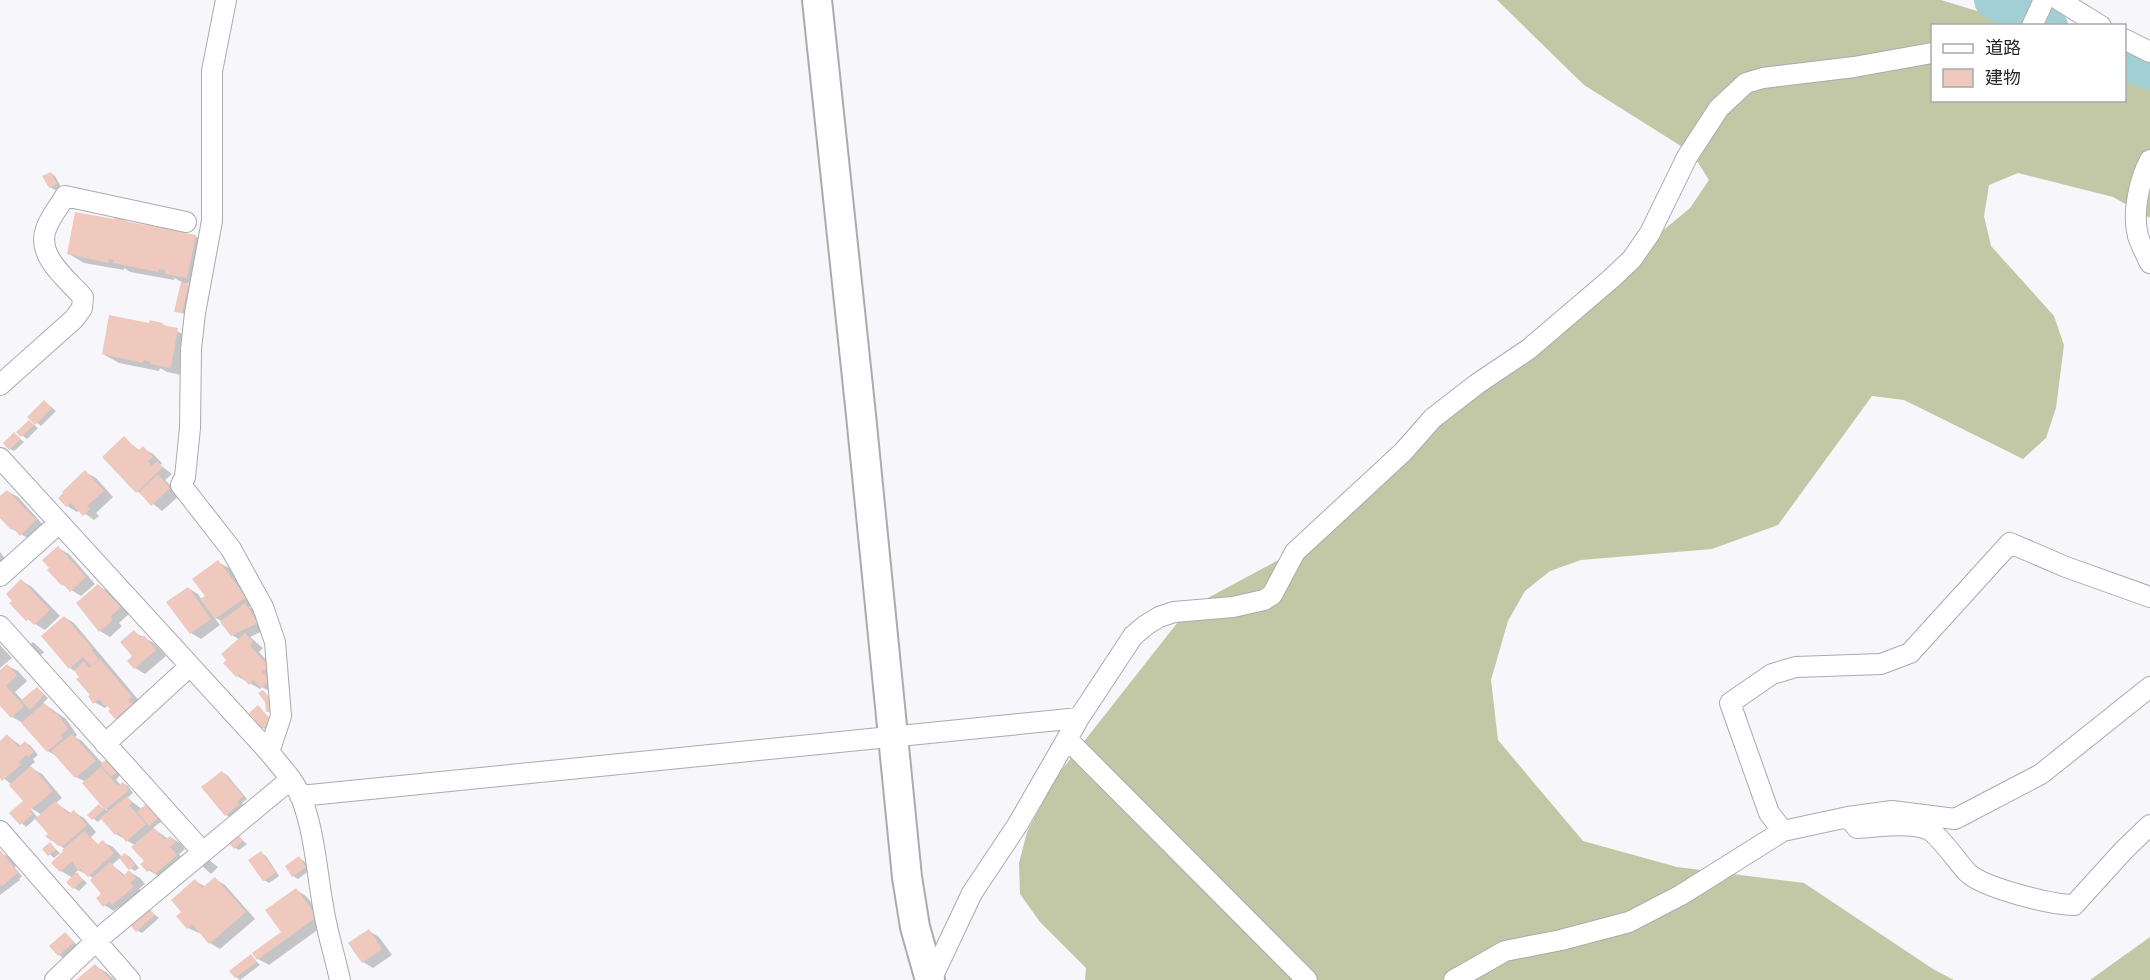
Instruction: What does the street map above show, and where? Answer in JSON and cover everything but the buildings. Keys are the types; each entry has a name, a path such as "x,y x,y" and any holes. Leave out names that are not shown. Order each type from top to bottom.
{"street":[{"path":"226,0 212,71 212,221 195,313 191,349 190,428 185,477 181,485 231,549 263,607 275,642 281,716 269,752"},
{"path":"817,0 907,877 915,927 931,980"},
{"path":"2033,24 2048,1 2098,24"},
{"path":"2126,40 2150,52"},
{"path":"931,980 972,893 1018,824 1079,718 1133,636 1159,617 1174,612 1233,607 1264,600 1272,595 1295,552 1403,452 1434,418 1477,384 1529,349 1612,279 1632,259 1650,233 1687,157 1719,108 1746,83 1763,78 1854,67 1931,53"},
{"path":"2150,160 2144,172 2137,206 2138,236 2150,263"},
{"path":"0,385 74,319 82,308 83,297 54,265 46,252 44,242 48,223 65,196 186,222"},
{"path":"0,458 291,778 300,796 316,859 324,913 340,980"},
{"path":"0,576 59,523"},
{"path":"1783,831 1769,813 1730,703 1772,674 1796,667 1881,664 1910,653 2010,543 2066,567 2150,597"},
{"path":"0,626 202,851"},
{"path":"105,744 190,666"},
{"path":"1454,980 1505,951 1561,940 1629,922 1681,895 1783,831 1848,817 1892,811 1955,819 2041,774 2150,687"},
{"path":"300,796 1079,718"},
{"path":"1067,739 1307,980"},
{"path":"55,980 97,940 291,778"},
{"path":"1848,817 1857,828 1913,826 1930,830 1970,875 2043,902 2065,905 2074,905 2150,825"},
{"path":"0,831 130,980"}],"green space":[{"path":"1497,0 1941,0 2020,24 1931,24 1931,102 2126,102 2126,58 2150,74 2150,218 2113,197 2018,173 1989,185 1984,216 1991,246 2054,316 2064,345 2056,408 2046,438 2023,459 1904,400 1872,396 1778,525 1712,549 1581,560 1550,571 1525,591 1508,621 1491,680 1498,740 1583,841 1677,867 1804,883 1933,969 1954,980 1085,980 1086,968 1040,922 1020,894 1019,863 1027,832 1056,777 1189,608 1297,550 1338,502 1690,208 1709,180 1692,153 1584,85"},
{"path":"2150,937 2150,980 2090,980"}],"waterway":[{"path":"1993,0 2045,24"},
{"path":"2126,61 2150,71"}]}
